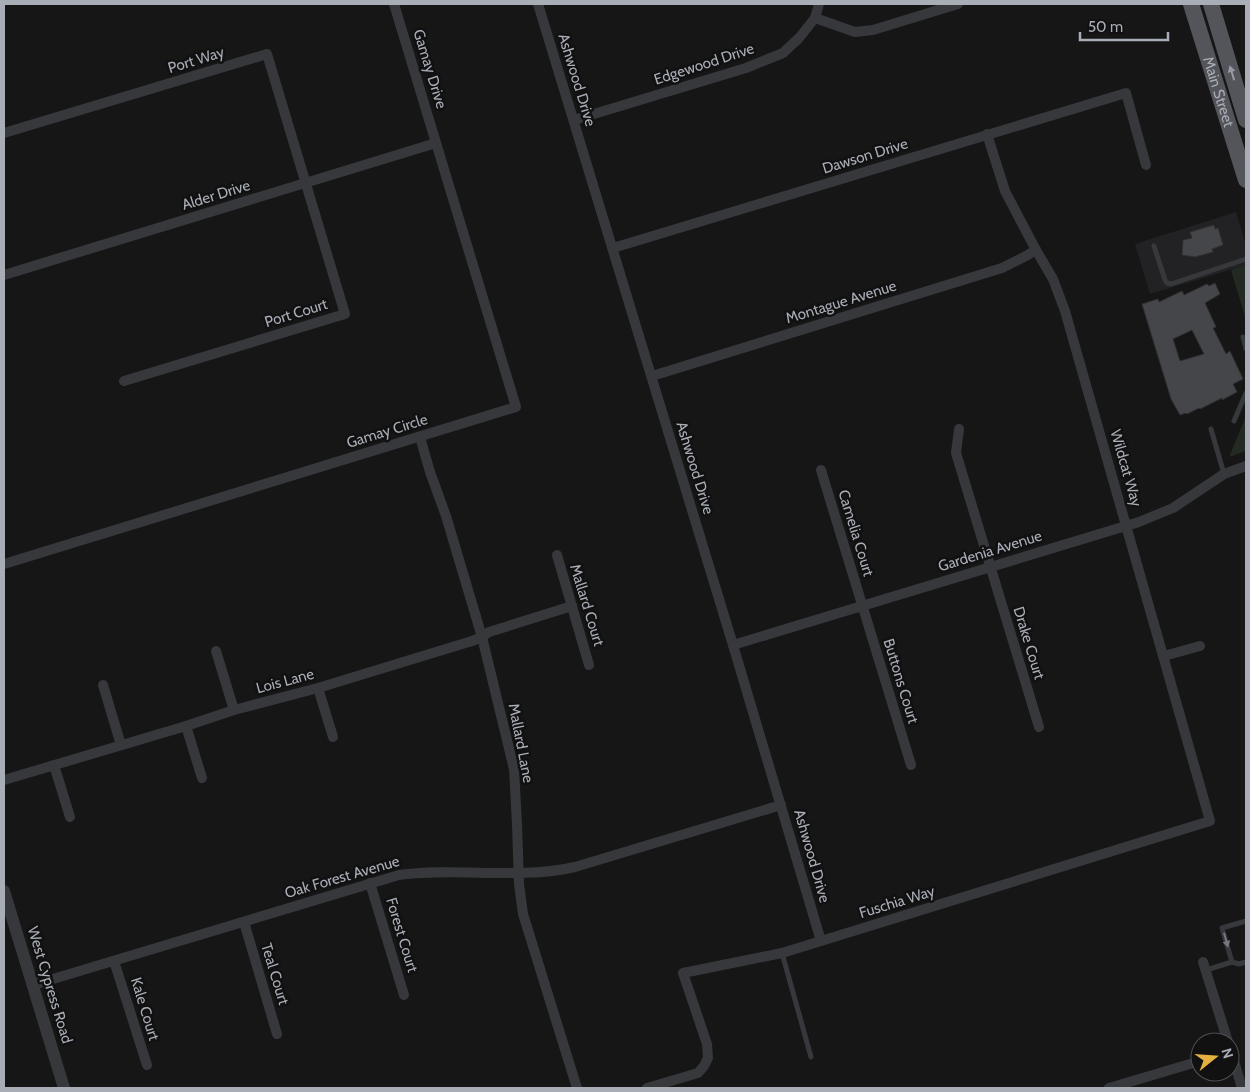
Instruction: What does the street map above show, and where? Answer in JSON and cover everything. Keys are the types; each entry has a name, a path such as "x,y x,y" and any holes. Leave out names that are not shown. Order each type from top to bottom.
{"main road":[{"name":"Main Street","path":"1191,4 1246,180"},
{"name":"Main Street","path":"1211,4 1246,120"}],"street":[{"name":"Gamay Drive","path":"394,4 436,143"},
{"name":"Ashwood Drive","path":"538,4 734,645 821,941"},
{"name":"Edgewood Drive","path":"574,120 746,68 783,53 816,18 820,4"},
{"path":"816,18 855,32 873,30 958,4"},
{"name":"Port Way","path":"4,133 267,54 306,184"},
{"name":"Dawson Drive","path":"613,248 1126,93 1146,165"},
{"name":"Wildcat Way","path":"987,134 1005,191 1053,279 1065,311 1210,820"},
{"name":"Alder Drive","path":"4,275 436,143"},
{"name":"Gamay Circle","path":"4,564 516,407 436,143"},
{"name":"Port Court","path":"124,381 345,314 306,184"},
{"name":"Montague Avenue","path":"652,376 1002,268 1036,250"},
{"name":"Drake Court","path":"960,429 956,453 1039,727"},
{"name":"Mallard Lane","path":"420,437 482,637 514,769 523,914 577,1088"},
{"name":"Gardenia Avenue","path":"734,645 1127,526 1173,508 1224,474 1246,466"},
{"name":"Camelia Court","path":"822,470 862,605"},
{"name":"Mallard Court","path":"556,555 589,665"},
{"name":"Buttons Court","path":"862,605 911,765"},
{"name":"Lois Lane","path":"4,780 234,710 318,688 472,641 489,632 572,606"},
{"path":"1164,656 1200,646"},
{"path":"216,651 234,710"},
{"path":"103,685 121,745"},
{"path":"318,688 333,737"},
{"path":"186,726 202,778"},
{"path":"54,764 70,817"},
{"name":"Oak Forest Avenue","path":"33,985 399,875 427,872 542,873 576,867 781,805"},
{"name":"Fuschia Way","path":"647,1088 698,1073 708,1058 707,1044 683,973 782,953 1210,820"},
{"name":"Forest Court","path":"370,883 404,995"},
{"name":"West Cypress Road","path":"4,891 64,1088"},
{"name":"Teal Court","path":"244,922 277,1034"},
{"name":"Kale Court","path":"114,961 147,1065"},
{"path":"1204,966 1225,1032"},
{"path":"1109,1088 1190,1064"}],"lane":[{"path":"1154,246 1167,283 1246,259"},
{"path":"1243,337 1246,349"},
{"path":"1234,421 1246,393"},
{"path":"1211,429 1224,474"},
{"path":"1232,962 1222,928 1246,921"},
{"path":"782,953 811,1057"},
{"path":"1204,966 1246,962"}],"shaded area":[{"path":"1236,212 1246,245 1246,265 1150,294 1135,244"},
{"path":"1246,265 1246,320 1231,270"},
{"path":"1246,416 1246,451 1229,457"}],"building":[{"path":"1214,225 1215,229 1218,228 1223,245 1212,249 1213,252 1195,257 1182,255 1183,240 1192,238 1190,232"},
{"path":"1215,283 1220,294 1205,303 1216,327 1213,328 1226,354 1230,351 1243,379 1233,384 1237,392 1200,409 1180,415 1171,399 1142,304 1158,299 1159,302 1182,291 1184,295 1207,284 1209,286","holes":["1192,330 1204,354 1180,361 1173,339"]}]}
